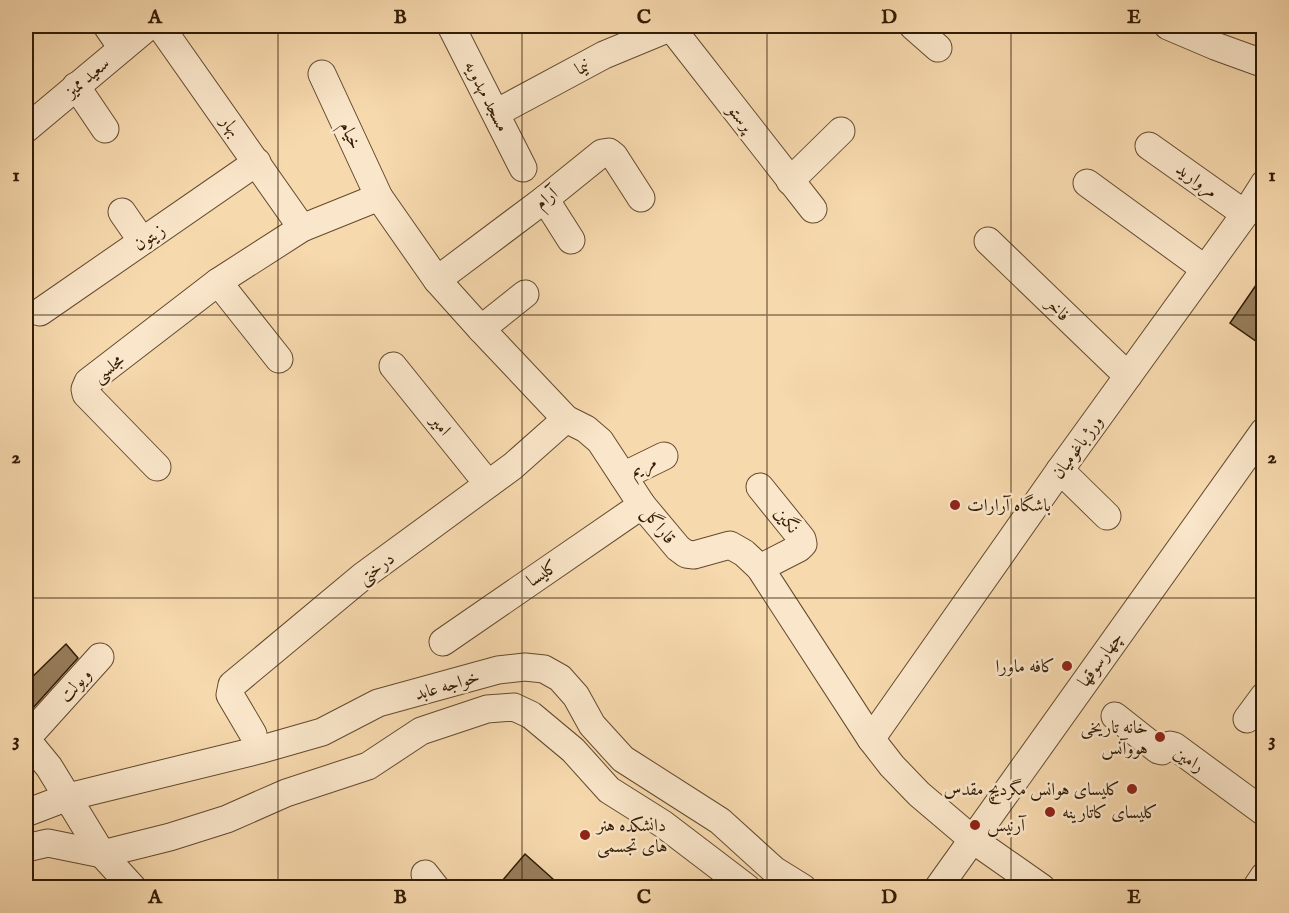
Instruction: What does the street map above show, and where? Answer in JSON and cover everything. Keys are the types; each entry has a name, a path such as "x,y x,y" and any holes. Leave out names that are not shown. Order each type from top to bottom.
{"street":[{"path":"107,26 122,48"},
{"name":"سعید ممیز","path":"26,129 149,26"},
{"name":"بهار","path":"160,26 302,228"},
{"name":"مسجد مهدویه","path":"451,26 523,168"},
{"name":"نیما","path":"496,113 603,55 672,26"},
{"name":"پرستو","path":"672,26 813,210"},
{"path":"1168,26 1263,63"},
{"path":"1219,26 1263,63"},
{"name":"خیام","path":"322,74 379,197"},
{"path":"76,86 105,129"},
{"path":"790,181 841,131"},
{"name":"مروارید","path":"1149,146 1245,214"},
{"name":"آرام","path":"437,280 602,153 609,152 614,156 641,198"},
{"name":"زیتون","path":"40,312 257,162"},
{"path":"1087,183 1205,269"},
{"name":"ورژ باغومیان","path":"871,739 1060,470 1245,214 1263,184"},
{"name":"مجلسی","path":"157,467 86,394 85,389 88,382 218,282 302,228 379,197"},
{"name":"قاراگل","path":"379,197 437,280 566,418 593,434 642,505 678,548 686,554 694,555 730,545 744,553 760,568 871,739 919,794 972,839 1042,888"},
{"path":"545,199 571,240"},
{"path":"122,212 142,241"},
{"name":"فاخر","path":"988,241 1128,376"},
{"path":"218,282 279,358"},
{"path":"481,329 525,294"},
{"name":"امیر","path":"393,366 488,484"},
{"name":"درختی","path":"253,734 230,695 232,685 363,576 513,466 566,418"},
{"name":"چهارسوقها","path":"938,888 972,839 1098,702 1260,443"},
{"name":"مریم","path":"623,476 664,456"},
{"path":"1060,470 1107,516"},
{"name":"نگین","path":"760,487 802,539 802,544 799,548 760,568"},
{"name":"کلیسا","path":"443,642 642,505"},
{"name":"ویولت","path":"26,739 100,657"},
{"name":"خواجه عابد","path":"26,813 68,797 259,750 322,732 378,703 498,670 544,669 560,678 576,696 592,724 623,759 720,821 774,870 803,888"},
{"path":"1247,718 1263,696"},
{"name":"رامین","path":"1098,702 1158,750 1162,751 1170,745 1174,746 1263,812"},
{"name":"خواجه عابد","path":"26,848 48,843 102,854 170,837 226,819 286,793 368,766 422,731 488,709 514,707 531,715 573,750 609,790 663,824 747,888"},
{"path":"26,739 49,767 102,854 133,888"},
{"path":"1256,888 1263,876"}],"building":[{"path":"1263,275 1263,346 1230,323"},
{"path":"66,644 78,658 32,709 26,702 26,683"},
{"path":"525,854 563,888 496,888"}],"place":[{"name":"باشگاه آرارات","path":"955,505"},
{"name":"کافه ماورا","path":"1067,666"},
{"name":"خانه تاریخی هووآنس","path":"1160,737"},
{"name":"کلیسای هوانس مگردیچ مقدس","path":"1132,789"},
{"name":"کلیسای کاتارینه","path":"1050,812"},
{"name":"آرنیس","path":"975,825"},
{"name":"دانشکده هنر های تجسمی","path":"585,835"}]}
